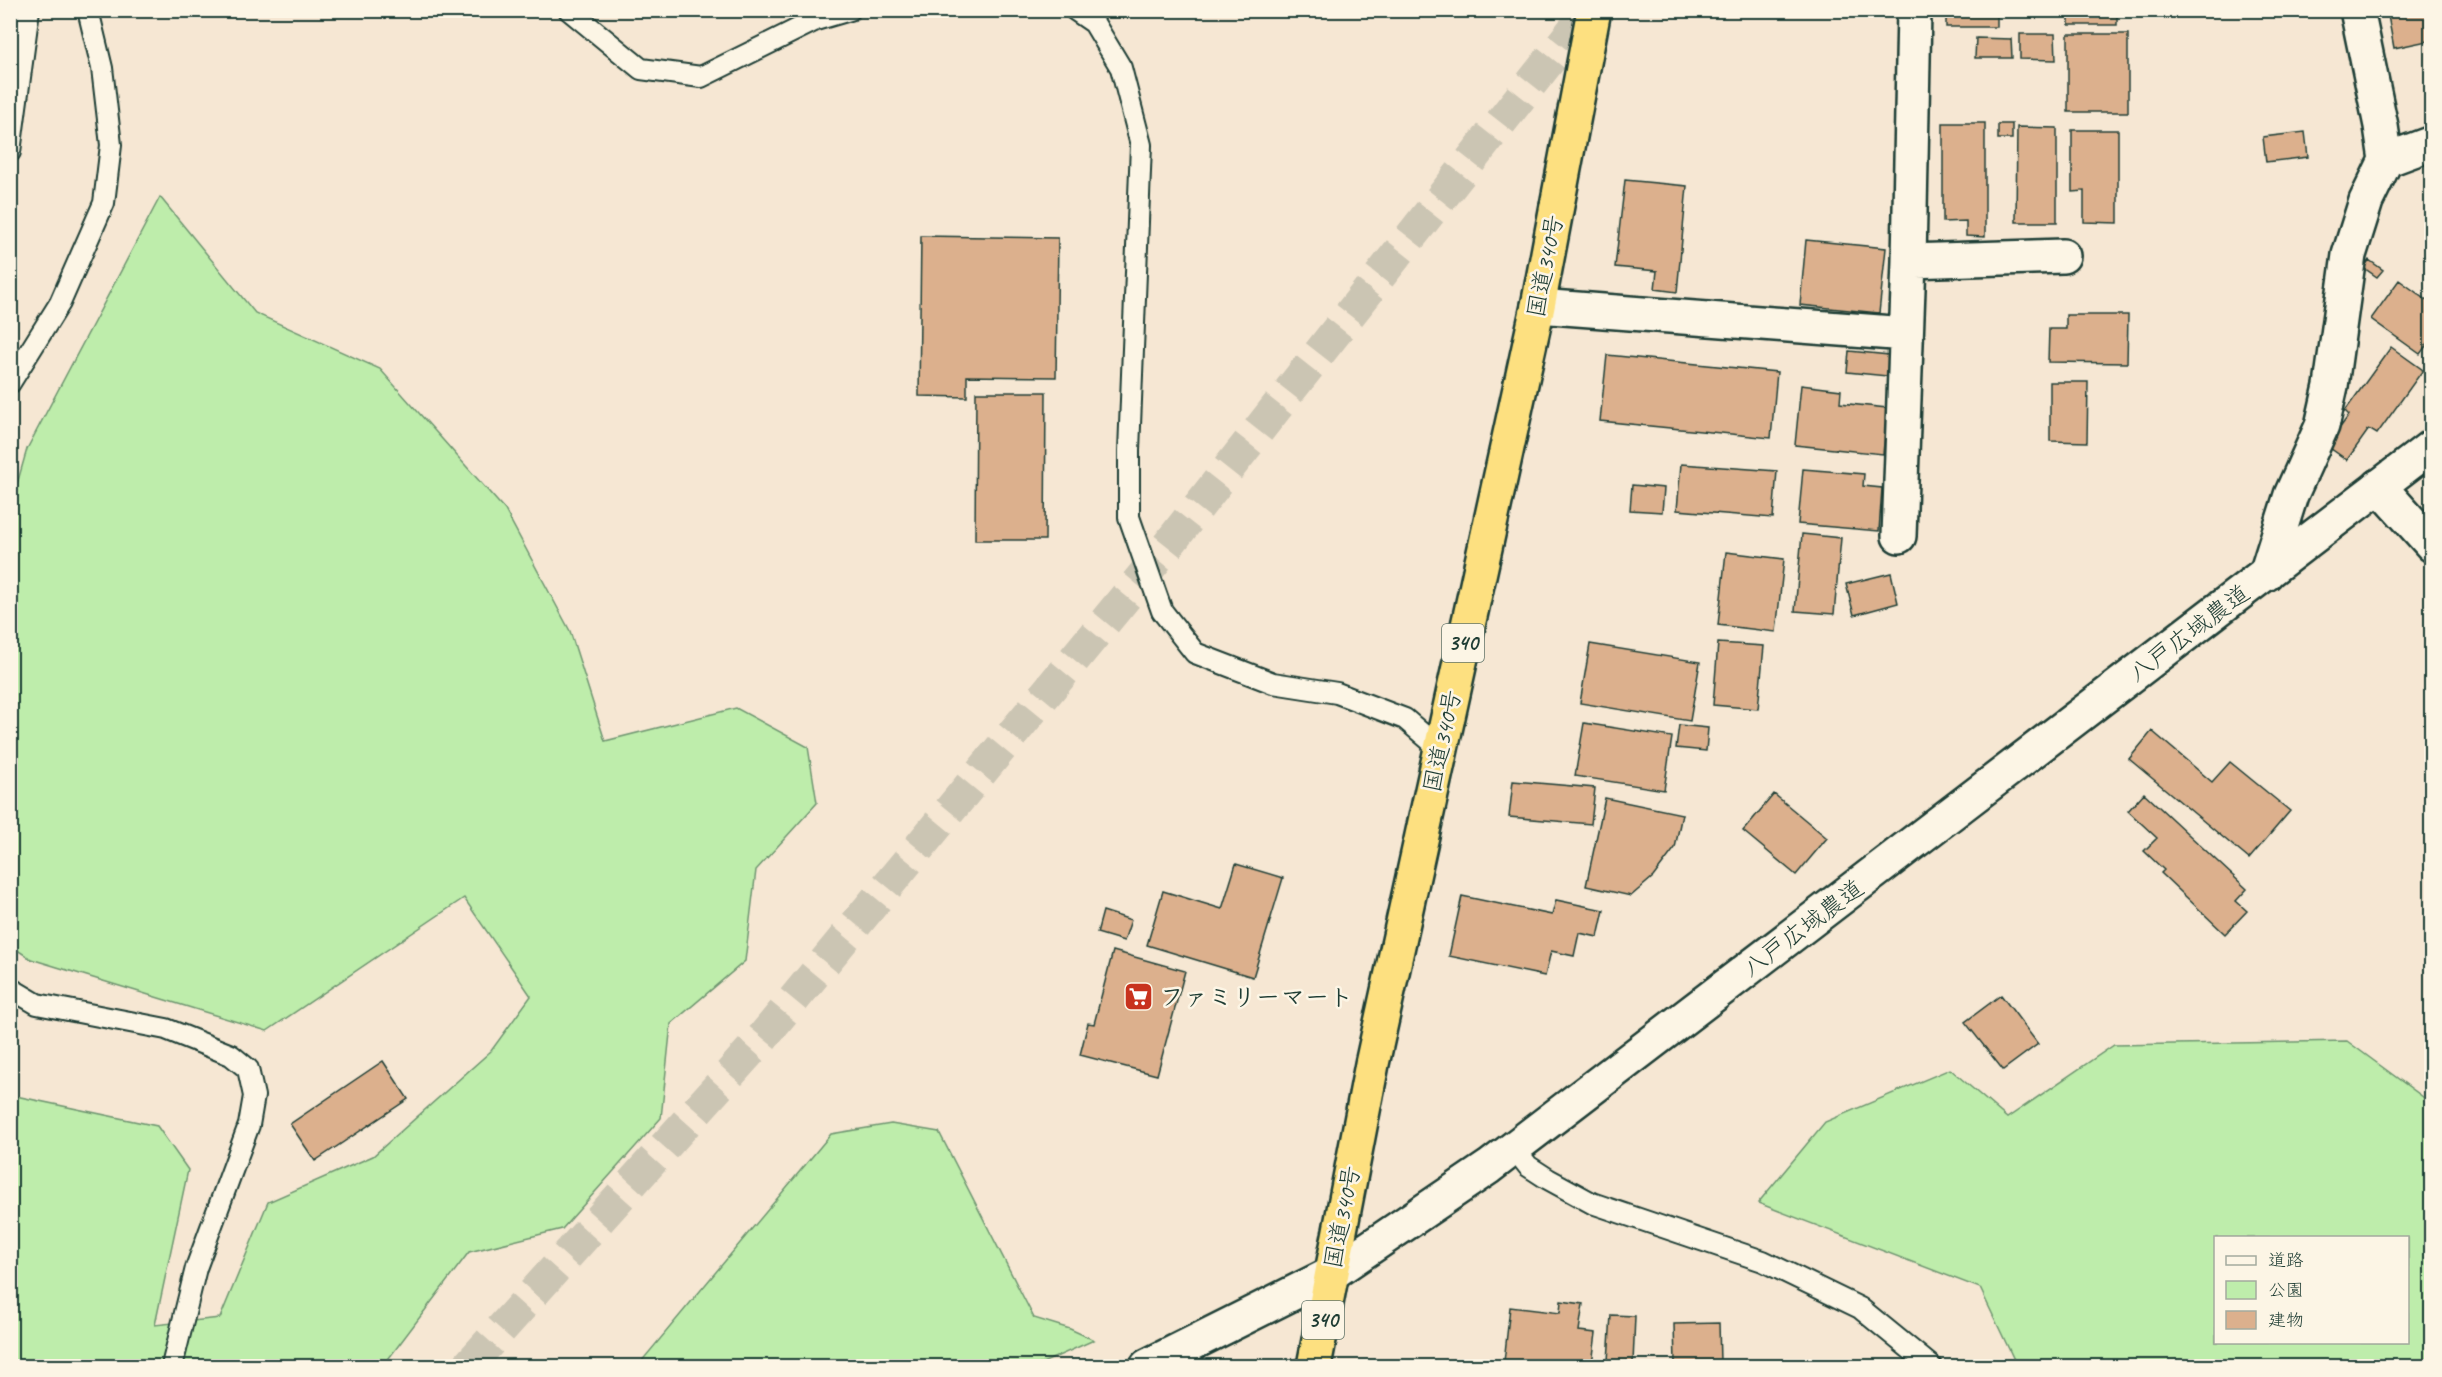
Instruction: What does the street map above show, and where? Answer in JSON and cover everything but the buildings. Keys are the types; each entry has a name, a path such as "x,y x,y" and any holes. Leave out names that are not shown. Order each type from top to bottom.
{"highway":[{"name":"国道340号","path":"1314,1366 1375,1053 1538,306 1594,10"}],"street":[{"path":"1899,536 1909,261 1914,10"},
{"path":"2266,574 2291,495 2322,426 2331,386 2349,255 2366,201 2386,160 2357,10"},
{"path":"2386,160 2432,143"},
{"path":"1909,261 2063,256"},
{"path":"1538,306 1906,334"},
{"name":"八戸広域農道","path":"1147,1366 1331,1275 1514,1148 2432,446"},
{"path":"2379,486 2432,545"}],"lane":[{"path":"10,152 29,10"},
{"path":"10,383 60,303 104,203 111,145 102,68 88,10"},
{"path":"569,10 641,69 701,77 816,20 850,10"},
{"path":"1075,10 1094,23 1121,68 1141,145 1129,451 1130,517 1162,611 1195,653 1273,683 1336,693 1405,719 1440,748"},
{"path":"10,988 36,1004 166,1029 231,1055 248,1069 254,1096 249,1125 196,1268 172,1366"},
{"path":"1514,1148 1528,1166 1592,1203 1763,1261 1860,1308 1931,1366"}],"green space":[{"path":"160,197 255,313 380,369 505,510 570,631 605,741 736,708 808,747 817,803 756,870 745,961 671,1024 661,1118 562,1229 469,1252 383,1366 11,1366 11,1095 157,1126 188,1170 155,1325 220,1318 268,1202 373,1156 491,1051 531,996 464,898 267,1031 31,959 11,946 11,505 27,449"},
{"path":"2347,1041 2431,1103 2431,1366 2017,1366 1980,1288 1758,1203 1825,1122 1950,1069 2007,1118 2114,1045"},
{"path":"891,1124 939,1132 1034,1318 1070,1329 1094,1340 1036,1366 639,1366 831,1134"}],"tunnel":[{"path":"468,1366 762,1038 1165,549 1589,10"}],"place":[{"name":"ファミリーマート","path":"1139,997"}]}
